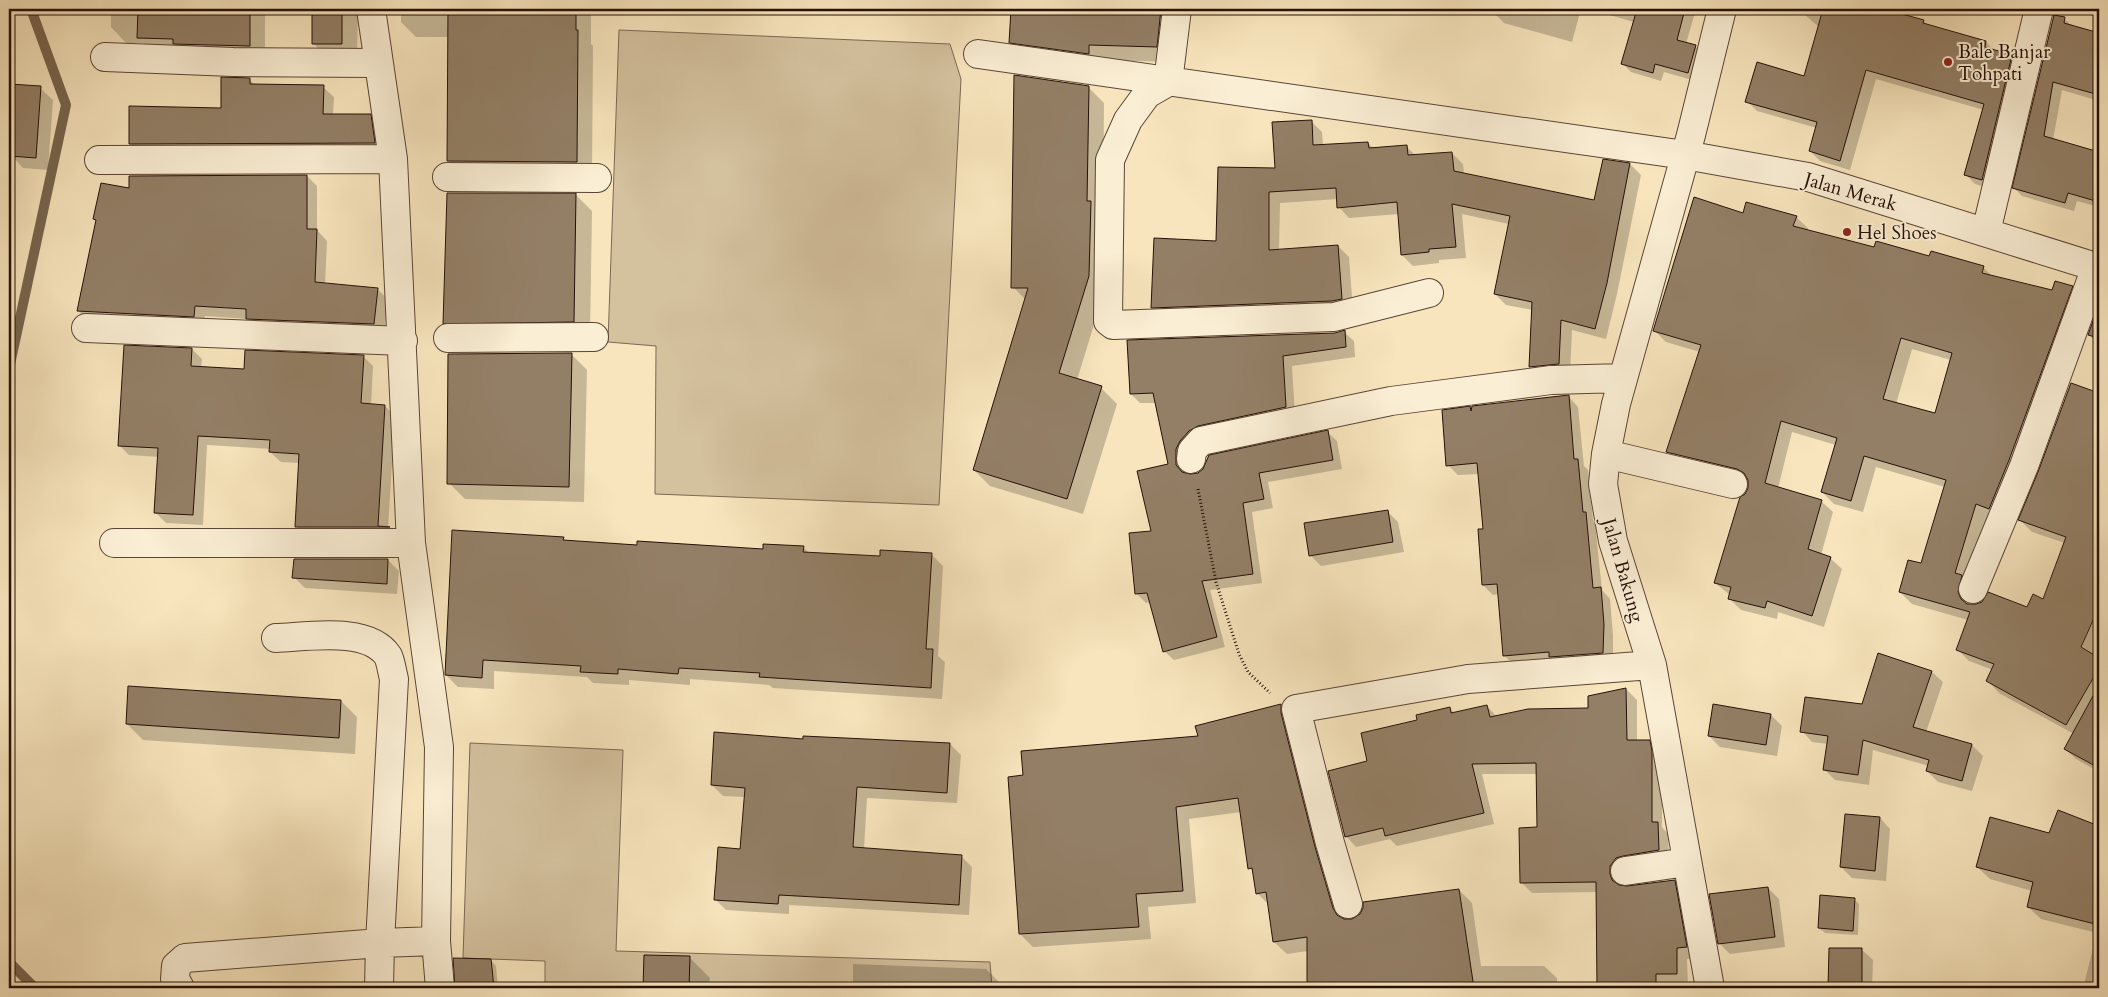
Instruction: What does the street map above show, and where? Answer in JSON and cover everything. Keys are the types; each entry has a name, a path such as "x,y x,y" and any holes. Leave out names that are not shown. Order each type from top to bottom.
{"street":[{"path":"370,9 393,159 411,543 439,747 436,941 440,988"},
{"path":"1177,9 1168,82 1147,94 1128,120 1110,160 1108,321 1113,326 1334,317 1429,293"},
{"name":"Jalan Bakung","path":"1710,988 1652,665 1613,541 1605,507 1603,484 1606,454 1616,404 1685,155 1722,9"},
{"path":"1986,232 2039,9"},
{"name":"Jalan Merak","path":"978,54 1685,155 1808,178 2097,267"},
{"path":"105,57 233,62 377,63"},
{"path":"99,160 393,159"},
{"path":"447,177 597,178"},
{"path":"1973,589 2024,466 2097,267"},
{"path":"86,328 403,341"},
{"path":"448,338 594,337"},
{"path":"1191,459 1192,451 1201,441 1391,401 1543,380 1623,378"},
{"path":"1606,454 1733,484"},
{"path":"114,543 411,543"},
{"path":"276,638 347,635 374,643 388,656 394,679 379,988"},
{"path":"1348,904 1330,843 1296,709 1468,679 1652,665"},
{"path":"1625,871 1687,862"},
{"path":"180,988 175,979 176,966 185,958 380,943 436,941"}],"path":[{"path":"1191,459 1216,582 1239,654 1248,672 1259,686 1296,709"}],"shaded area":[{"path":"619,30 950,44 961,79 939,505 655,494 656,346 608,342"},
{"path":"470,743 623,750 616,951 990,962 992,988 545,988 545,961 463,958"}],"building":[{"path":"138,9 250,9 250,46 173,44 173,39 137,38"},
{"path":"312,9 342,9 342,44 312,44"},
{"path":"448,9 576,9 576,30 578,30 577,162 447,161"},
{"path":"1011,9 1161,9 1157,47 1089,45 1089,54 1009,43"},
{"path":"1637,9 1685,9 1677,40 1696,45 1688,73 1655,64 1653,73 1621,64"},
{"path":"1823,9 1884,9 1924,20 1923,23 1986,41 1985,47 2012,55 1982,180 1964,175 1984,104 1866,70 1840,161 1809,151 1817,122 1745,102 1757,62 1804,76"},
{"path":"2054,15 2065,17 2064,23 2099,33 2099,95 2053,82 2044,136 2099,152 2099,202 2068,193 2065,203 2012,188"},
{"path":"1014,75 1089,86 1087,201 1091,201 1089,276 1059,373 1102,386 1067,499 973,470 1028,288 1011,288"},
{"path":"221,77 250,78 250,84 324,85 323,114 371,114 375,143 129,144 129,106 221,108"},
{"path":"9,84 41,86 36,158 10,156"},
{"path":"1312,120 1313,145 1368,142 1369,148 1407,145 1408,155 1452,152 1454,171 1594,200 1603,159 1630,163 1607,283 1595,329 1561,320 1559,364 1529,367 1532,302 1494,294 1510,216 1452,204 1456,247 1429,249 1429,252 1401,255 1397,202 1337,208 1336,188 1269,192 1269,250 1338,245 1342,299 1332,301 1151,308 1154,238 1216,241 1218,167 1275,168 1272,122"},
{"path":"307,175 307,229 317,229 315,282 378,288 374,324 246,319 246,309 195,306 194,317 77,311 96,220 93,219 101,183 129,188 129,176"},
{"path":"447,193 576,193 574,322 443,324"},
{"path":"1694,197 1743,213 1746,202 1797,216 1793,226 1874,247 1876,241 1929,256 1931,251 1984,266 1982,273 2052,290 2055,281 2073,286 1989,509 1976,504 1955,573 1962,575 1958,592 1961,599 1967,604 1982,602 1988,592 2027,607 2033,594 2043,599 2066,537 2018,520 2071,383 2099,393 2099,607 2081,647 2099,658 2099,668 2066,725 1986,681 1994,664 1956,650 1970,612 1899,592 1908,560 1921,563 1946,480 1864,456 1851,501 1821,492 1837,438 1781,421 1765,483 1822,500 1808,549 1831,557 1812,616 1767,601 1765,608 1728,599 1731,587 1714,583 1740,497 1745,494 1748,488 1748,480 1744,473 1737,469 1666,452 1701,345 1653,331","holes":["1901,338 1952,353 1935,413 1883,399"]},
{"path":"2099,304 2099,338 2088,335"},
{"path":"1345,330 1346,347 1283,356 1286,407 1198,426 1189,431 1180,441 1176,449 1176,465 1182,472 1190,474 1198,473 1203,469 1209,455 1328,430 1333,460 1259,473 1264,499 1243,503 1253,574 1202,581 1217,637 1163,652 1147,593 1135,594 1129,533 1151,531 1137,471 1168,464 1153,393 1130,394 1127,340 1335,333"},
{"path":"124,345 192,348 191,366 244,369 245,350 364,355 361,403 385,405 378,526 390,527 295,527 299,454 269,452 270,440 198,436 193,515 154,513 158,448 118,446"},
{"path":"572,353 569,487 447,484 448,354"},
{"path":"1569,395 1574,459 1578,459 1583,512 1586,512 1593,588 1601,587 1604,624 1603,653 1549,657 1549,652 1503,656 1497,584 1482,585 1478,529 1483,529 1477,463 1446,466 1442,410 1470,406 1471,411 1472,406"},
{"path":"1388,510 1393,542 1309,556 1304,523"},
{"path":"452,530 564,537 563,540 637,545 637,541 763,549 763,544 804,546 803,552 880,556 880,550 932,553 926,649 933,649 931,688 759,677 760,673 679,668 678,674 618,669 618,674 580,672 581,666 483,660 482,678 445,675"},
{"path":"294,559 388,559 387,584 292,578"},
{"path":"1878,653 1932,671 1913,727 1972,744 1962,781 1926,771 1929,760 1863,740 1858,775 1823,770 1828,736 1800,732 1805,697 1862,704"},
{"path":"2099,685 2099,768 2064,749"},
{"path":"128,686 341,700 339,738 126,724"},
{"path":"1626,688 1627,740 1650,740 1652,751 1652,822 1658,822 1659,850 1616,858 1610,866 1610,874 1612,880 1619,885 1627,886 1675,880 1687,947 1677,948 1677,974 1656,974 1656,988 1597,987 1596,882 1520,883 1519,828 1537,827 1536,763 1472,764 1484,813 1385,836 1383,828 1345,837 1328,771 1367,761 1361,733 1417,720 1416,715 1450,707 1451,713 1487,705 1490,717 1528,709 1588,708 1588,696"},
{"path":"1281,704 1281,713 1315,847 1333,908 1337,915 1344,919 1352,919 1360,914 1363,902 1459,889 1474,988 1307,988 1307,937 1273,942 1266,892 1256,894 1252,868 1248,869 1238,798 1176,807 1183,891 1136,894 1139,927 1019,934 1008,777 1023,775 1021,751 1198,736 1195,726"},
{"path":"1713,704 1771,714 1766,745 1708,736"},
{"path":"714,732 803,739 803,736 950,743 947,793 857,787 853,847 962,855 959,905 779,895 778,904 714,900 718,847 740,849 745,788 711,785"},
{"path":"2058,810 2099,826 2099,925 2027,907 2033,882 1976,867 1990,817 2049,833"},
{"path":"1845,814 1880,817 1875,871 1840,867"},
{"path":"1768,887 1775,937 1718,944 1709,894"},
{"path":"1820,895 1855,898 1853,931 1818,928"},
{"path":"1829,948 1862,948 1862,988 1828,988"},
{"path":"644,955 690,956 689,988 643,988"},
{"path":"453,958 491,959 494,988 455,988"}],"waterway":[{"path":"9,369 66,105 31,9"},
{"path":"9,962 35,988"}],"place":[{"name":"Bale Banjar Tohpati","path":"1948,62"},
{"name":"Hel Shoes","path":"1847,232"}]}
